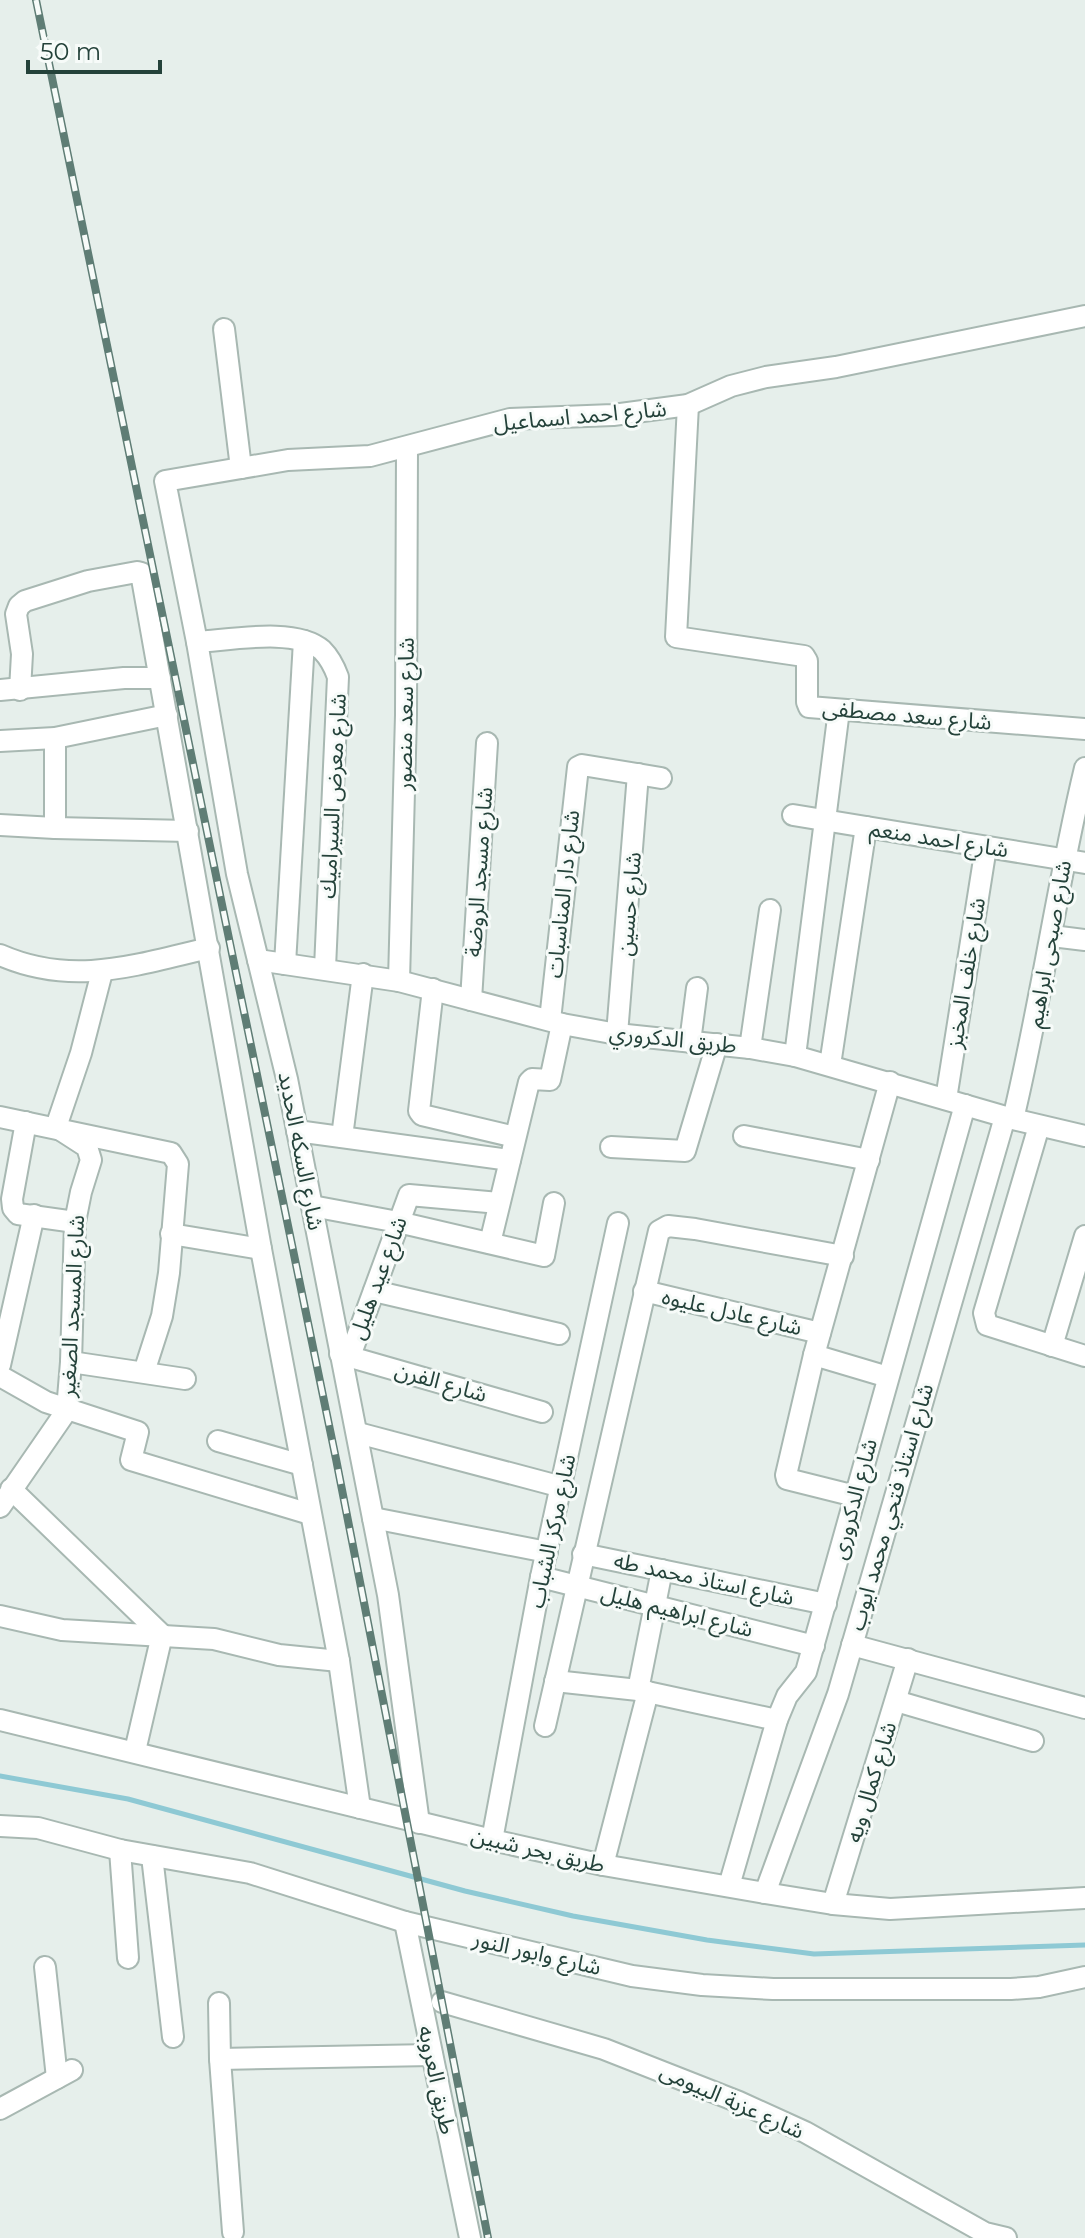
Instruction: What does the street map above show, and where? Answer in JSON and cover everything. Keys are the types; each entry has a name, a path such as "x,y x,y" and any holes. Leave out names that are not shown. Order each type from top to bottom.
{"street":[{"name":"شارع احمد اسماعيل","path":"165,481 288,460 370,456 510,419 613,415 688,405 731,386 766,377 836,367 1085,316"},
{"path":"224,329 241,468"},
{"name":"شارع سعد مصطفى","path":"688,405 676,637 803,655 807,659 808,706 1085,729"},
{"name":"شارع سعد منصور","path":"399,981 406,715 407,448"},
{"name":"شارع السكه الحديد","path":"165,481 197,642 237,874 287,1079 345,1355 388,1595 419,1823"},
{"path":"160,678 124,678 10,690 22,654 16,614 19,606 25,601 88,581 137,572 141,574 167,715 209,948 261,1249 339,1661 360,1808"},
{"path":"197,642 278,637 304,641 285,964"},
{"name":"شارع معرض السيراميك","path":"304,641 320,648 332,661 338,677 325,968"},
{"path":"795,1056 839,710"},
{"path":"0,741 55,738 167,715"},
{"path":"55,738 55,828"},
{"name":"شارع مسجد الروضة","path":"471,1000 487,743"},
{"name":"شارع دار المناسبات","path":"515,1137 529,1082 532,1079 550,1079 578,767 582,765 638,774"},
{"name":"شارع صبحى ابراهيم","path":"1009,1118 1035,1028 1063,859 1085,768"},
{"path":"638,774 661,778"},
{"name":"شارع حسين","path":"617,1034 638,774"},
{"name":"شارع احمد منعم","path":"793,815 1085,863"},
{"path":"0,825 188,831"},
{"path":"830,1065 866,827"},
{"name":"شارع خلف المخبز","path":"955,1102 986,847"},
{"path":"750,1048 770,910"},
{"path":"1052,936 1085,940"},
{"path":"0,955 25,966 52,971 102,972 209,948"},
{"name":"طريق الدكروري","path":"258,960 399,981 556,1022 617,1034 750,1048 795,1056 1009,1118 1085,1136"},
{"path":"56,1127 81,1053 102,972"},
{"path":"342,1137 363,974"},
{"path":"690,1042 697,988"},
{"path":"433,989 419,1111 422,1115 515,1137 490,1243"},
{"path":"611,1147 685,1151 717,1044"},
{"path":"855,1496 786,1477 814,1355 890,1082"},
{"name":"شارع الدكرورى","path":"729,1886 777,1720 787,1696 805,1676 814,1646 888,1377 955,1102"},
{"path":"0,1117 171,1153 178,1164 162,1316 144,1372"},
{"name":"شارع استاذ فتحي محمد ايوب","path":"765,1893 824,1736 912,1432 1009,1118"},
{"path":"26,1122 8,1181 13,1208 18,1214 75,1222"},
{"path":"1039,1126 984,1313 987,1325 1085,1356"},
{"name":"شارع المسجد الصغير","path":"56,1127 87,1147 90,1153 90,1167 75,1222 67,1410"},
{"path":"297,1131 510,1160"},
{"path":"744,1136 869,1160"},
{"name":"شارع عيد هليل","path":"345,1355 374,1291 410,1195 499,1203"},
{"path":"312,1206 398,1222 544,1256 554,1203"},
{"path":"0,1365 34,1215"},
{"name":"شارع مركز الشباب","path":"492,1840 541,1577 618,1223"},
{"path":"545,1726 659,1231 668,1226 843,1256"},
{"path":"171,1234 261,1249"},
{"path":"1052,1346 1085,1236"},
{"path":"374,1291 559,1334"},
{"name":"شارع عادل عليوه","path":"644,1291 820,1333"},
{"name":"شارع الفرن","path":"345,1355 542,1412"},
{"path":"814,1355 888,1377"},
{"path":"71,1362 185,1379"},
{"path":"0,1376 46,1402 138,1433 131,1460 310,1514"},
{"path":"0,1507 67,1410"},
{"path":"876,1420 912,1432"},
{"path":"358,1433 562,1487"},
{"path":"218,1441 302,1465"},
{"path":"11,1489 162,1635"},
{"path":"373,1518 547,1552"},
{"name":"شارع استاذ محمد طه","path":"583,1554 826,1604"},
{"path":"603,1865 643,1691 662,1570"},
{"name":"شارع ابراهيم هليل","path":"541,1577 814,1646"},
{"path":"0,1616 62,1630 214,1639 279,1655 339,1661"},
{"path":"135,1751 162,1635"},
{"path":"852,1645 1085,1708"},
{"name":"شارع كمال ويه","path":"833,1904 908,1659"},
{"path":"555,1681 643,1691 777,1720"},
{"path":"896,1701 1033,1741"},
{"name":"طريق بحر شبين","path":"0,1720 492,1840 603,1865 765,1893 890,1909 1085,1898"},
{"name":"شارع وابور النور","path":"0,1826 38,1828 120,1850 250,1873 405,1922 632,1976 702,1985 787,1990 1011,1989 1039,1987 1085,1977"},
{"path":"120,1850 128,1958"},
{"path":"152,1856 173,2037"},
{"name":"طريق العروبه","path":"405,1922 470,2238"},
{"path":"0,2109 65,2074 45,1967"},
{"name":"شارع عزبة البيومى","path":"442,2002 604,2049 739,2102 805,2132 973,2227 1006,2238"},
{"path":"219,2003 220,2059 233,2232"},
{"path":"220,2059 432,2055"}],"waterway":[{"path":"0,1776 128,1799 465,1891 573,1916 707,1940 814,1954 1085,1945"}],"railway":[{"path":"36,0 336,1459 488,2238"}]}
